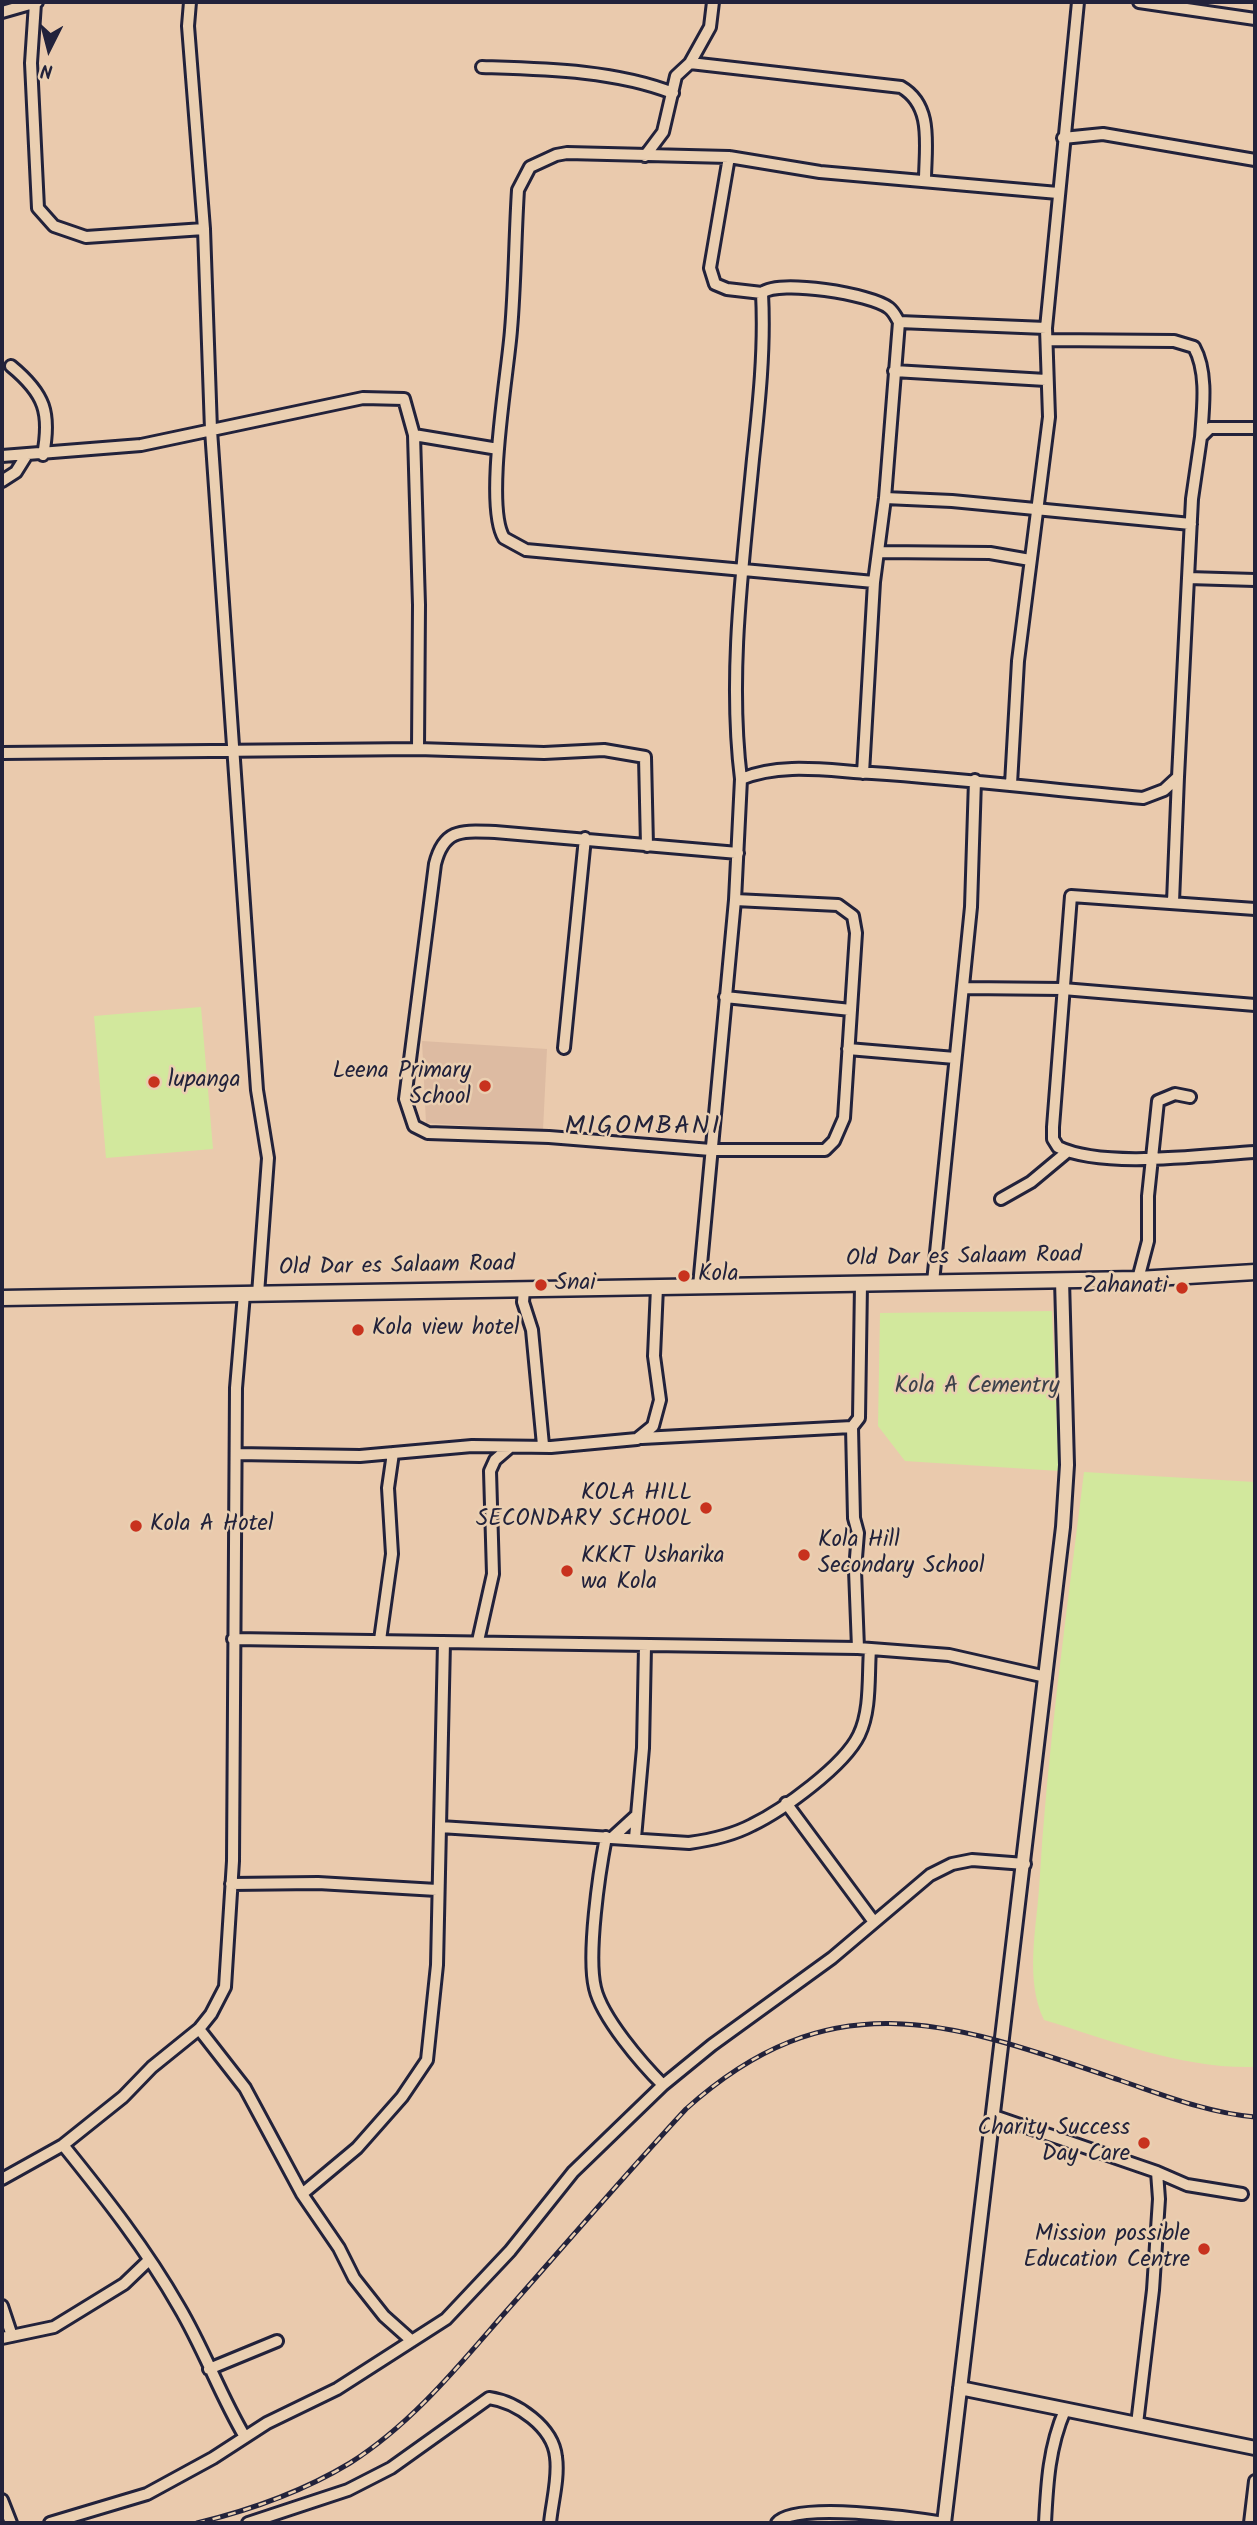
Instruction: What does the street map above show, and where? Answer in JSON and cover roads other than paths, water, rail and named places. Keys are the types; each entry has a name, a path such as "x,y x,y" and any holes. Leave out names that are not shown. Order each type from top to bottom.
{"main road":[{"name":"Old Dar es Salaam Road","path":"2,1298 1138,1279 1255,1272"}],"street":[{"path":"2,12 36,2 31,63 38,208 54,226 86,237 204,229"},
{"path":"2,2179 63,2145 199,2029 211,2014 225,1987 231,1884 236,1388 268,1158 257,1090 211,430 204,229 188,26 190,2"},
{"path":"645,156 656,144 670,111 679,71 690,63 710,27 713,2"},
{"path":"1011,784 1018,661 1049,417 1046,380 1047,334 1063,138 1078,2"},
{"path":"1139,2 1255,19"},
{"path":"690,63 901,87 914,94 926,116 925,181"},
{"path":"482,67 591,75 654,86 673,93"},
{"path":"1063,138 1103,134 1255,160"},
{"path":"656,144 669,155"},
{"path":"874,582 526,550 511,544 499,531 498,449 512,329 518,190 524,176 530,167 556,155 669,155 729,157 820,172 1058,193"},
{"path":"729,157 711,280 727,289 762,293 781,289 844,293 888,307 899,322 885,498 874,582 863,773"},
{"path":"699,1286 738,853 741,779 736,706 743,570 762,376 762,293"},
{"path":"899,322 914,325 961,323 1047,334 1174,341 1194,347 1200,357 1204,408 1191,524 1173,902"},
{"path":"11,366 30,384 48,419 43,455"},
{"path":"894,371 1046,380"},
{"path":"2,456 43,455 141,445 381,397 404,399 414,435 419,605 418,749"},
{"path":"1201,437 1210,428 1255,428"},
{"path":"414,435 498,449"},
{"path":"2,481 16,472 26,456"},
{"path":"885,498 1191,524"},
{"path":"879,552 990,553 1030,560"},
{"path":"1188,578 1255,580"},
{"path":"2,753 418,749 544,753 604,750 645,757 647,846"},
{"path":"741,779 767,772 803,769 975,780 1143,798 1164,790 1178,777"},
{"path":"933,1282 971,907 975,780"},
{"path":"735,900 838,905 853,916 856,933 844,1118 834,1141 825,1150 711,1150 549,1137 428,1133 417,1129 408,1115 405,1099 435,864 443,843 456,833 475,831 585,838 738,853"},
{"path":"564,1048 585,838"},
{"path":"1255,909 1071,896 1053,1139 1058,1147 1067,1152 1153,1160 1255,1152"},
{"path":"964,988 1063,989 1255,1005"},
{"path":"725,997 851,1010"},
{"path":"848,1048 956,1058"},
{"path":"1138,1279 1148,1241 1148,1196 1158,1101 1175,1094 1190,1097"},
{"path":"1001,1199 1031,1182 1067,1152"},
{"path":"777,2523 787,2516 840,2512 911,2517 944,2523 1025,1864 1063,1527 1067,1465 1062,1280"},
{"path":"858,1648 855,1570 858,1533 854,1518 852,1427 859,1418 862,1283"},
{"path":"637,1439 653,1426 660,1400 654,1356 657,1287"},
{"path":"524,1289 523,1302 532,1330 543,1445"},
{"path":"236,1454 360,1456 472,1446 509,1448 852,1427"},
{"path":"478,1641 493,1574 490,1471 495,1460 509,1448"},
{"path":"380,1640 392,1554 388,1488 393,1453"},
{"path":"233,1639 858,1648 965,1658 1046,1677"},
{"path":"302,2194 357,2148 402,2097 427,2060 436,1993 444,1642"},
{"path":"635,1838 645,1646"},
{"path":"440,1827 690,1843 710,1840 752,1825 786,1803 849,1752 860,1734 868,1695 870,1649"},
{"path":"786,1803 874,1922"},
{"path":"637,1815 609,1837 597,1905 595,1988 629,2047 663,2085"},
{"path":"50,2523 147,2494 214,2458 245,2437 337,2389 446,2319 510,2251 573,2172 663,2085 874,1922 930,1875 952,1864 971,1860 1025,1864"},
{"path":"231,1884 306,1882 438,1889"},
{"path":"199,2029 245,2088 302,2194 339,2248 354,2278 384,2316 412,2341"},
{"path":"994,2116 1157,2172 1187,2185 1242,2194"},
{"path":"63,2145 149,2260 179,2306 245,2437"},
{"path":"1137,2424 1153,2290 1159,2199 1157,2172"},
{"path":"1159,2199 1171,2189 1187,2185"},
{"path":"2,2306 7,2337 54,2327 124,2284 149,2260"},
{"path":"209,2369 277,2341"},
{"path":"960,2388 1255,2448"},
{"path":"248,2523 348,2490 391,2468 489,2399 522,2411 545,2432 553,2446 557,2459 550,2523"},
{"path":"1045,2523 1048,2465 1054,2437 1065,2410"},
{"path":"1250,2523 1255,2481"},
{"path":"2,2500 11,2523"}],"railway":[{"path":"197,2523 256,2506 313,2483 350,2463 393,2431 450,2376 686,2109 740,2067 793,2040 845,2027 897,2024 950,2030 1062,2060 1188,2103 1255,2117"}],"place":[{"name":"lupanga","path":"154,1082"},
{"name":"Leena Primary School","path":"485,1086"},
{"name":"Kola","path":"684,1276"},
{"name":"Snai","path":"541,1285"},
{"name":"Zahanati","path":"1182,1288"},
{"name":"Kola view hotel","path":"358,1330"},
{"name":"KOLA HILL SECONDARY SCHOOL","path":"706,1508"},
{"name":"Kola A Hotel","path":"136,1526"},
{"name":"Kola Hill Secondary School","path":"804,1555"},
{"name":"KKKT Usharika wa Kola","path":"567,1571"},
{"name":"Charity Success Day Care","path":"1144,2143"},
{"name":"Mission possible Education Centre","path":"1204,2249"}],"district":[{"name":"MIGOMBANI","path":"643,1129"}],"park label":[{"name":"Kola A Cementry","path":"977,1388"}]}
